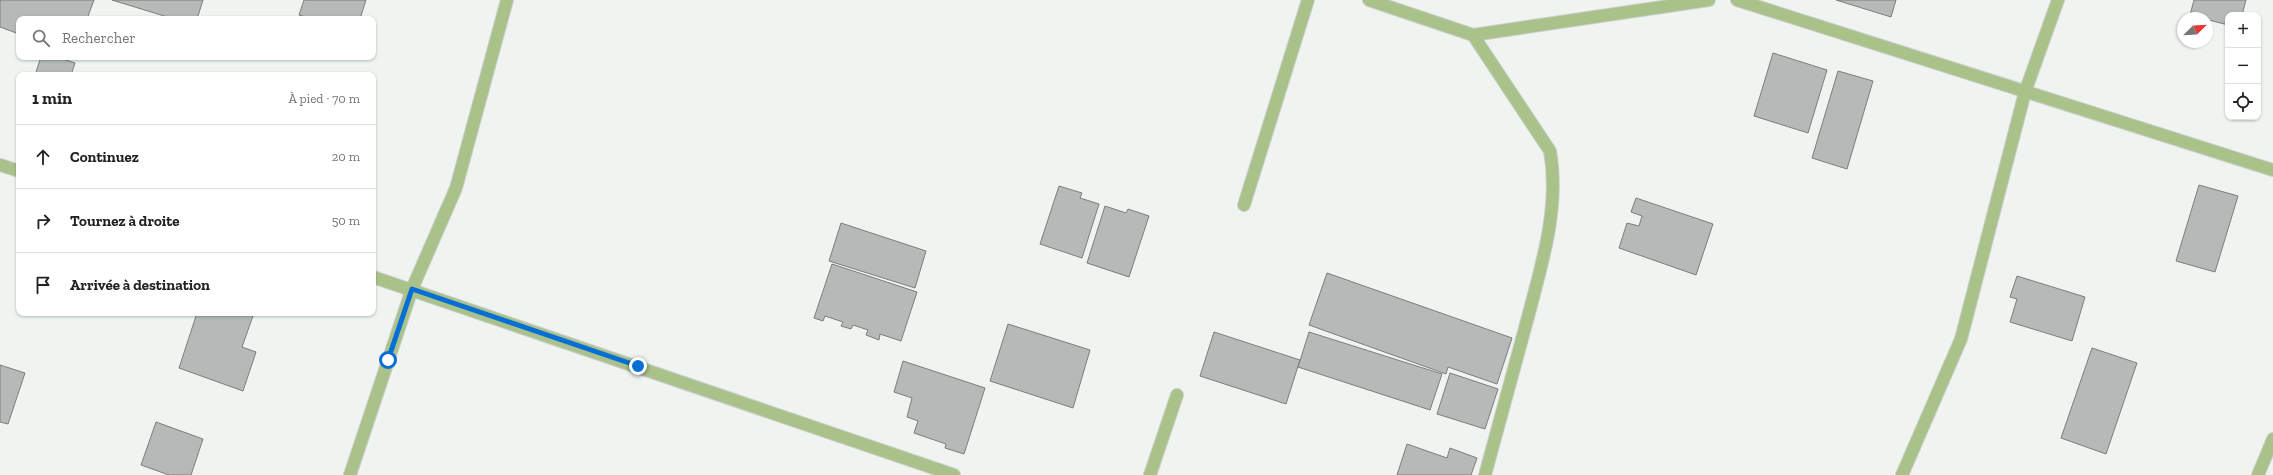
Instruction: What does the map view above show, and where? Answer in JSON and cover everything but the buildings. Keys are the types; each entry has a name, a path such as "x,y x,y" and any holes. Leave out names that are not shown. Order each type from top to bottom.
{"street":[{"path":"350,475 412,289 456,188 507,0"},
{"path":"1244,205 1308,0"},
{"path":"1369,0 1473,34 1709,0"},
{"path":"1737,0 2273,170"},
{"path":"1902,475 1961,339 2025,92 2058,0"},
{"path":"1473,34 1550,151 1554,172 1554,203 1541,270 1485,475"},
{"path":"0,165 16,170"},
{"path":"376,278 954,475"},
{"path":"1150,475 1177,395"},
{"path":"2258,475 2273,439"}],"route":[{"path":"388,360 412,289 638,366"}]}
